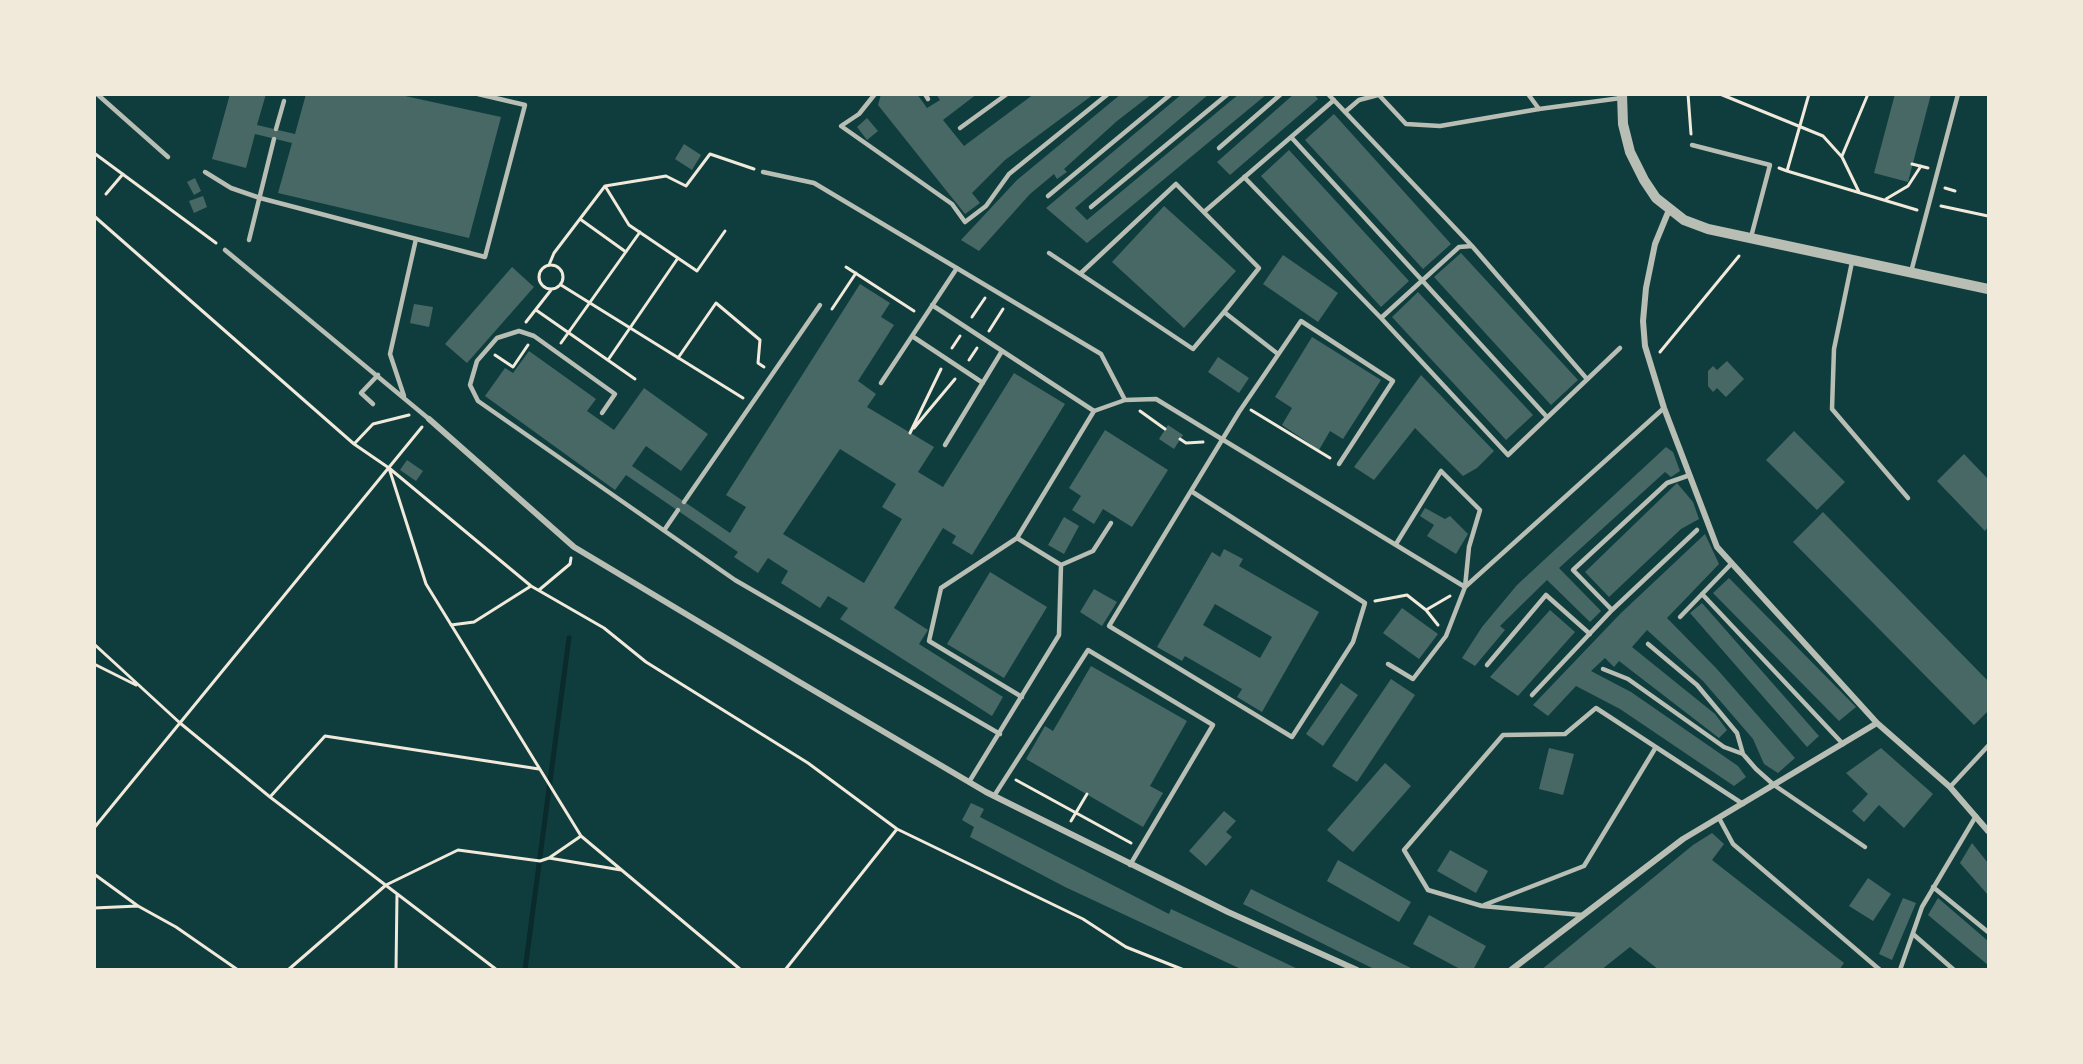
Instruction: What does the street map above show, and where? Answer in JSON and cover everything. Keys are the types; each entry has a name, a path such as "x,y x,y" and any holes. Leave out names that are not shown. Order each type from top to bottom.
{"street":[{"path":"1621,96 1623,124 1630,152 1656,198 1669,210 1708,229 1989,289"},
{"path":"1669,210 1655,244 1646,288 1643,321 1650,364 1664,408 1717,547 1877,723 1950,787 1989,831"},
{"path":"429,418 574,547 969,782 1130,865 1357,969"},
{"path":"1511,969 1683,839 1877,723"}],"lane":[{"path":"97,94 168,157"},
{"path":"205,172 231,188 260,198 485,257 525,105 478,94"},
{"path":"875,94 859,114 841,126 952,204 965,222 986,206 1009,174 1108,94"},
{"path":"960,128 1006,94"},
{"path":"1047,196 1171,94"},
{"path":"1090,207 1227,94"},
{"path":"1218,148 1281,94"},
{"path":"1328,94 1472,246 1587,379"},
{"path":"1528,94 1539,109"},
{"path":"1911,273 1958,94"},
{"path":"1345,112 1359,100 1378,95 1406,124 1440,126 1621,96"},
{"path":"1204,212 1334,100"},
{"path":"276,129 284,101"},
{"path":"1291,137 1547,417"},
{"path":"249,240 274,139"},
{"path":"1692,145 1770,165 1751,237"},
{"path":"763,172 814,183 1101,354 1125,400"},
{"path":"1244,177 1381,318 1508,455 1620,348"},
{"path":"1048,253 1193,349 1259,268 1176,184 1081,273"},
{"path":"404,396 390,354 416,239"},
{"path":"1381,318 1459,247 1472,246"},
{"path":"225,250 429,418"},
{"path":"1853,259 1834,349 1832,409 1908,498"},
{"path":"881,383 957,268"},
{"path":"684,502 820,305"},
{"path":"932,305 1094,411"},
{"path":"1224,312 1278,354"},
{"path":"1191,491 1365,603 1353,642 1292,737 1109,626 1191,491 1222,440 1244,405 1301,321 1393,381 1339,464"},
{"path":"602,413 615,394 534,336 519,331 497,338 477,361 470,385 478,401 611,495 665,529 735,580 1000,734"},
{"path":"912,336 983,383"},
{"path":"945,445 1002,351"},
{"path":"373,404 361,393 378,375"},
{"path":"1022,697 929,640 941,588 1017,538 1094,411 1125,400 1156,399 1466,587"},
{"path":"1466,587 1664,408"},
{"path":"1388,664 1413,679 1446,636 1466,587 1469,547 1480,510 1441,471 1396,544"},
{"path":"1612,610 1573,570 1667,483 1690,475"},
{"path":"665,529 678,510"},
{"path":"1061,565 1093,551 1111,523"},
{"path":"1532,695 1612,610 1697,530"},
{"path":"1017,538 1061,565"},
{"path":"1680,617 1732,563"},
{"path":"969,782 1059,635 1061,565"},
{"path":"1702,594 1843,744"},
{"path":"1486,665 1546,595 1590,634"},
{"path":"1648,644 1697,685 1737,733 1743,753 1774,785 1865,847"},
{"path":"994,796 1088,650 1213,725 1130,865"},
{"path":"1603,669 1628,679 1724,747 1743,753"},
{"path":"1582,915 1482,906 1428,890 1404,850 1503,735 1565,734 1596,708 1743,804"},
{"path":"1950,787 1989,746"},
{"path":"1482,906 1584,866 1656,747"},
{"path":"1900,969 1922,907 1976,816"},
{"path":"1719,818 1734,844 1880,969"},
{"path":"1934,887 1989,932"},
{"path":"1913,934 1954,969"}],"path":[{"path":"1688,94 1692,145"},
{"path":"1720,94 1822,136 1842,157 1859,192"},
{"path":"1787,171 1809,94"},
{"path":"1842,157 1868,94"},
{"path":"94,153 225,250"},
{"path":"551,290 540,284 538,277 542,269 549,265 554,253 605,186 666,176 686,186 710,154 763,172"},
{"path":"1770,165 1927,213"},
{"path":"1884,200 1908,186 1922,166"},
{"path":"106,194 123,174"},
{"path":"605,186 629,225 697,271 725,231"},
{"path":"1930,203 1989,216"},
{"path":"94,216 354,444 389,468 531,586 604,628 646,662 808,763 897,829 1083,919 1126,947 1184,969"},
{"path":"580,219 626,252"},
{"path":"556,351 640,232"},
{"path":"1650,364 1738,256"},
{"path":"608,360 678,258"},
{"path":"519,331 551,290 561,285 564,277 561,269 549,265"},
{"path":"846,267 924,317"},
{"path":"820,305 831,312 856,273"},
{"path":"561,285 752,404"},
{"path":"970,320 991,288"},
{"path":"987,333 1009,300"},
{"path":"678,358 716,303 760,340 758,363 773,373"},
{"path":"536,310 635,379"},
{"path":"951,351 961,335"},
{"path":"487,350 513,367 534,336"},
{"path":"968,362 978,346"},
{"path":"941,369 910,433 955,379"},
{"path":"1125,400 1165,429"},
{"path":"1244,405 1339,464"},
{"path":"354,444 373,424 405,418 418,409"},
{"path":"94,828 429,418"},
{"path":"1180,440 1186,443 1222,440"},
{"path":"389,468 426,584 581,836 741,969"},
{"path":"539,590 570,564 574,547"},
{"path":"451,625 474,622 531,586"},
{"path":"1426,609 1466,587"},
{"path":"1365,603 1407,595 1426,609 1446,636"},
{"path":"94,644 180,723 270,797 497,969"},
{"path":"94,664 139,687"},
{"path":"270,797 325,736 539,769"},
{"path":"1007,775 1140,849"},
{"path":"1066,831 1087,794"},
{"path":"785,969 897,829"},
{"path":"288,969 386,885 458,850 540,861 549,858 581,836"},
{"path":"549,858 622,870"},
{"path":"94,874 138,906 176,927 238,969"},
{"path":"396,969 397,894"},
{"path":"94,908 138,906"}],"building":[{"path":"230,94 266,94 257,125 295,134 306,94 396,94 501,117 469,238 278,193 292,143 255,134 246,168 212,159"},
{"path":"881,94 917,94 927,108 940,100 936,94 977,94 943,120 964,146 1034,94 1094,94 1005,160 972,193 980,203 965,214 878,105"},
{"path":"1121,94 1152,94 1117,121 1064,169 1067,172 1057,179 1054,174 1030,194 979,251 961,240 1017,180"},
{"path":"1182,94 1209,94 1075,208 1087,220 1239,94 1267,94 1087,243 1046,208"},
{"path":"1294,94 1314,94 1318,99 1230,175 1217,162"},
{"path":"1895,94 1931,94 1908,182 1874,173"},
{"path":"1334,114 1451,244 1423,269 1305,140"},
{"path":"867,118 878,131 867,140 857,127"},
{"path":"684,144 701,155 692,170 675,159"},
{"path":"1289,150 1409,281 1381,307 1261,176"},
{"path":"195,178 201,191 194,195 187,182"},
{"path":"203,196 207,207 194,213 189,201"},
{"path":"1164,206 1236,271 1184,328 1112,262"},
{"path":"1461,253 1578,380 1551,405 1434,277"},
{"path":"1283,255 1338,293 1318,322 1263,284"},
{"path":"512,267 534,287 467,363 445,344"},
{"path":"860,284 890,303 881,317 894,325 858,381 876,394 867,407 934,447 918,472 943,487 1014,373 1065,404 972,555 952,543 956,536 943,528 894,608 928,630 919,644 1003,697 992,716 840,619 848,608 828,596 820,608 781,583 788,571 768,558 758,573 734,557 738,552 626,475 615,490 485,396 505,368 513,373 529,351 596,399 587,411 614,430 644,388 708,434 681,471 646,446 632,466 730,533 746,507 726,495","holes":["840,449 896,484 882,507 902,519 864,583 783,534"]},
{"path":"1418,292 1533,415 1506,440 1392,317"},
{"path":"414,304 433,307 429,327 410,323"},
{"path":"1312,337 1381,380 1343,439 1330,431 1319,450 1282,425 1292,408 1275,397"},
{"path":"1218,357 1249,378 1239,393 1208,372"},
{"path":"1727,361 1744,379 1726,397 1717,388 1713,392 1708,386 1708,371 1713,366 1717,370"},
{"path":"1421,375 1494,451 1477,468 1463,476 1415,428 1374,480 1354,467"},
{"path":"1168,425 1183,435 1174,449 1159,439"},
{"path":"1105,430 1168,470 1132,527 1103,509 1094,524 1072,510 1081,496 1069,488"},
{"path":"1794,431 1845,482 1817,510 1766,460"},
{"path":"1666,447 1673,452 1680,471 1671,477 1665,472 1559,568 1601,611 1590,622 1547,580 1500,626 1505,630 1475,666 1462,658 1482,627 1517,585"},
{"path":"1964,454 1988,479 1988,527 1985,531 1937,481"},
{"path":"407,460 423,471 416,481 400,470"},
{"path":"1677,483 1693,502 1699,519 1681,529 1609,597 1585,572"},
{"path":"1425,508 1445,519 1450,516 1468,534 1456,554 1427,536 1434,525 1420,516"},
{"path":"1823,512 1988,681 1988,711 1974,725 1793,542"},
{"path":"1064,517 1079,526 1064,554 1048,545"},
{"path":"1705,534 1719,564 1667,618 1716,668 1795,758 1778,773 1764,764 1753,739 1703,681 1647,630 1632,647 1715,714 1727,730 1719,738 1619,661 1614,667 1605,658 1591,671 1631,692 1738,766 1746,777 1734,786 1620,709 1576,686 1548,716 1533,705 1620,614"},
{"path":"1224,549 1243,559 1239,566 1319,612 1262,712 1237,697 1242,689 1185,656 1182,661 1157,647 1212,552 1220,557","holes":["1215,604 1272,637 1260,658 1203,625"]},
{"path":"990,572 1047,607 1004,678 947,644"},
{"path":"1729,578 1856,707 1839,721 1713,593"},
{"path":"1094,589 1117,602 1102,626 1080,612"},
{"path":"1702,603 1819,736 1807,747 1690,613"},
{"path":"1402,608 1438,634 1419,659 1383,633"},
{"path":"1550,610 1575,632 1518,696 1490,677"},
{"path":"1091,666 1187,721 1150,786 1163,793 1143,827 1026,759 1045,726 1053,731"},
{"path":"1391,679 1415,695 1357,782 1332,766"},
{"path":"1341,683 1358,695 1323,746 1306,734"},
{"path":"1549,748 1574,754 1563,795 1539,789"},
{"path":"1881,748 1933,794 1904,828 1879,805 1864,822 1852,811 1868,794 1846,773"},
{"path":"1385,763 1411,786 1353,852 1327,830"},
{"path":"971,803 984,809 980,817 1169,914 1171,909 1300,970 1243,970 1065,887 970,837 974,827 962,820"},
{"path":"1224,811 1236,821 1226,832 1232,837 1206,866 1189,851"},
{"path":"1712,833 1724,844 1712,860 1844,963 1839,970 1659,970 1630,947 1601,970 1541,970 1693,845"},
{"path":"1972,843 1988,863 1988,895 1960,863"},
{"path":"1450,850 1488,871 1476,893 1437,871"},
{"path":"1338,860 1411,902 1399,922 1327,881"},
{"path":"1868,878 1891,894 1873,921 1849,906"},
{"path":"1251,889 1415,970 1376,970 1243,904"},
{"path":"1903,898 1916,903 1892,960 1879,954"},
{"path":"1938,898 1988,941 1988,965 1928,915"},
{"path":"1429,915 1486,946 1473,970 1462,970 1413,944"}],"waterway":[{"path":"525,970 569,638"}]}
